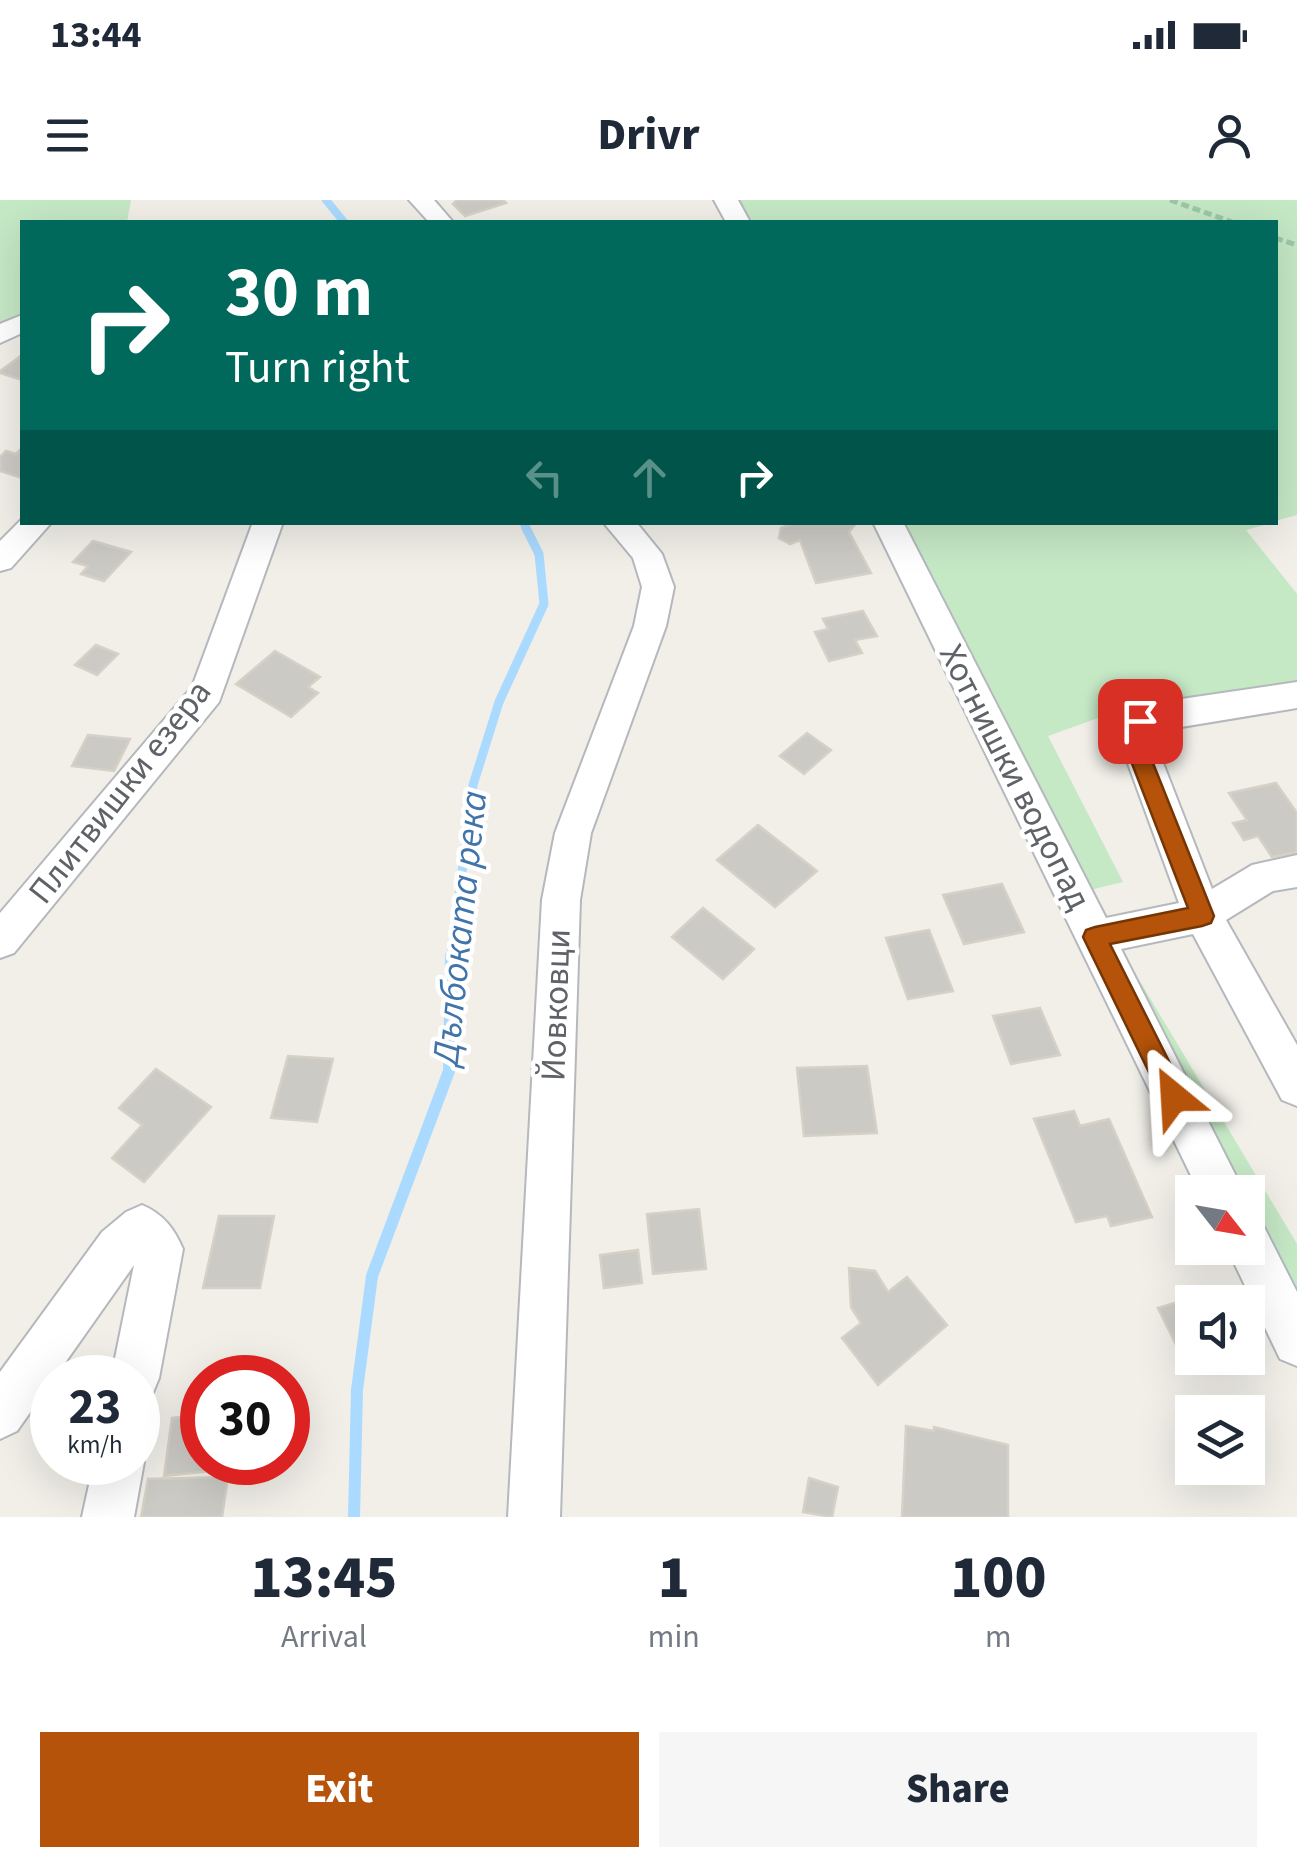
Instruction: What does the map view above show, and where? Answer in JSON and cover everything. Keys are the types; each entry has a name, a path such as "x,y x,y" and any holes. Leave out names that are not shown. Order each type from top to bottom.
{"street":[{"path":"421,200 439,220"},
{"path":"0,560 34,525"},
{"name":"Плитвишки езера","path":"0,941 207,693 267,525"},
{"name":"Йовковци","path":"534,1517 561,900 573,832 650,626 658,588 647,554 621,525"},
{"name":"Хотнишки водопад","path":"889,525 1214,1175"},
{"path":"1297,696 1154,716 1140,721 1133,731 1202,916 1297,1086"},
{"path":"1095,937 1202,916 1265,876 1297,872"},
{"path":"42,1355 118,1248 142,1228 160,1249 140,1355"},
{"path":"1259,1265 1297,1342"},
{"path":"0,1414 30,1372"},
{"path":"108,1517 114,1485"}],"path":[{"path":"1170,200 1226,220"}],"green space":[{"path":"0,200 131,200 127,220 20,220 20,324 0,335"},
{"path":"726,200 1297,200 1297,515 1278,520 1278,220 737,220"},
{"path":"888,525 1264,525 1246,530 1297,594 1297,690 1109,714 1048,736 1123,882 1086,891 1256,1175 1213,1175"},
{"path":"1265,1190 1297,1244 1297,1342 1259,1265 1265,1265"}],"building":[{"path":"457,200 506,203 465,216 453,204"},
{"path":"20,356 20,379 0,371"},
{"path":"20,450 20,477 0,471 0,457 6,451 16,454"},
{"path":"855,525 849,532 871,573 816,583 800,540 790,544 779,538 781,528"},
{"path":"93,541 131,552 104,581 81,574 88,566 73,562"},
{"path":"863,611 877,636 855,640 862,653 829,661 815,632 828,629 823,619"},
{"path":"96,645 118,654 97,675 75,665"},
{"path":"275,651 320,677 308,687 318,693 291,717 236,684"},
{"path":"807,733 831,750 804,774 780,756"},
{"path":"88,735 130,739 114,771 72,766"},
{"path":"1276,783 1297,813 1297,852 1272,857 1258,836 1244,840 1233,823 1247,820 1229,793"},
{"path":"758,825 817,871 775,907 717,860"},
{"path":"1002,884 1024,932 964,944 943,895"},
{"path":"703,908 754,949 723,979 672,937"},
{"path":"929,930 953,991 908,999 886,938"},
{"path":"1040,1008 1060,1055 1011,1064 993,1016"},
{"path":"288,1056 333,1059 317,1122 271,1118"},
{"path":"867,1066 877,1133 804,1136 797,1068"},
{"path":"156,1069 211,1107 144,1182 112,1158 142,1125 119,1108"},
{"path":"1074,1111 1080,1126 1109,1119 1152,1217 1111,1226 1107,1216 1076,1222 1034,1119"},
{"path":"699,1209 706,1269 653,1274 647,1214"},
{"path":"219,1216 274,1216 260,1288 203,1288"},
{"path":"638,1250 642,1283 604,1288 600,1255"},
{"path":"849,1268 875,1271 888,1292 907,1277 947,1325 878,1385 842,1338 861,1323 851,1307"},
{"path":"1175,1303 1175,1343 1158,1308"},
{"path":"180,1417 180,1474 164,1476 172,1418"},
{"path":"906,1426 934,1431 934,1427 1008,1445 1008,1517 902,1517"},
{"path":"180,1478 180,1485 227,1485 222,1517 141,1517 147,1485 160,1485 160,1479"},
{"path":"809,1478 838,1487 832,1517 803,1512"}],"waterway":[{"name":"Дълбоката река","path":"326,200 342,220"},
{"name":"Дълбоката река","path":"451,959 473,785 499,702 544,604 539,554 524,525"},
{"name":"Дълбоката река","path":"354,1517 357,1390 372,1276 449,1071 451,956"}],"route":[{"path":"1140,721 1133,731 1134,743 1202,916 1095,937 1174,1097"}]}
